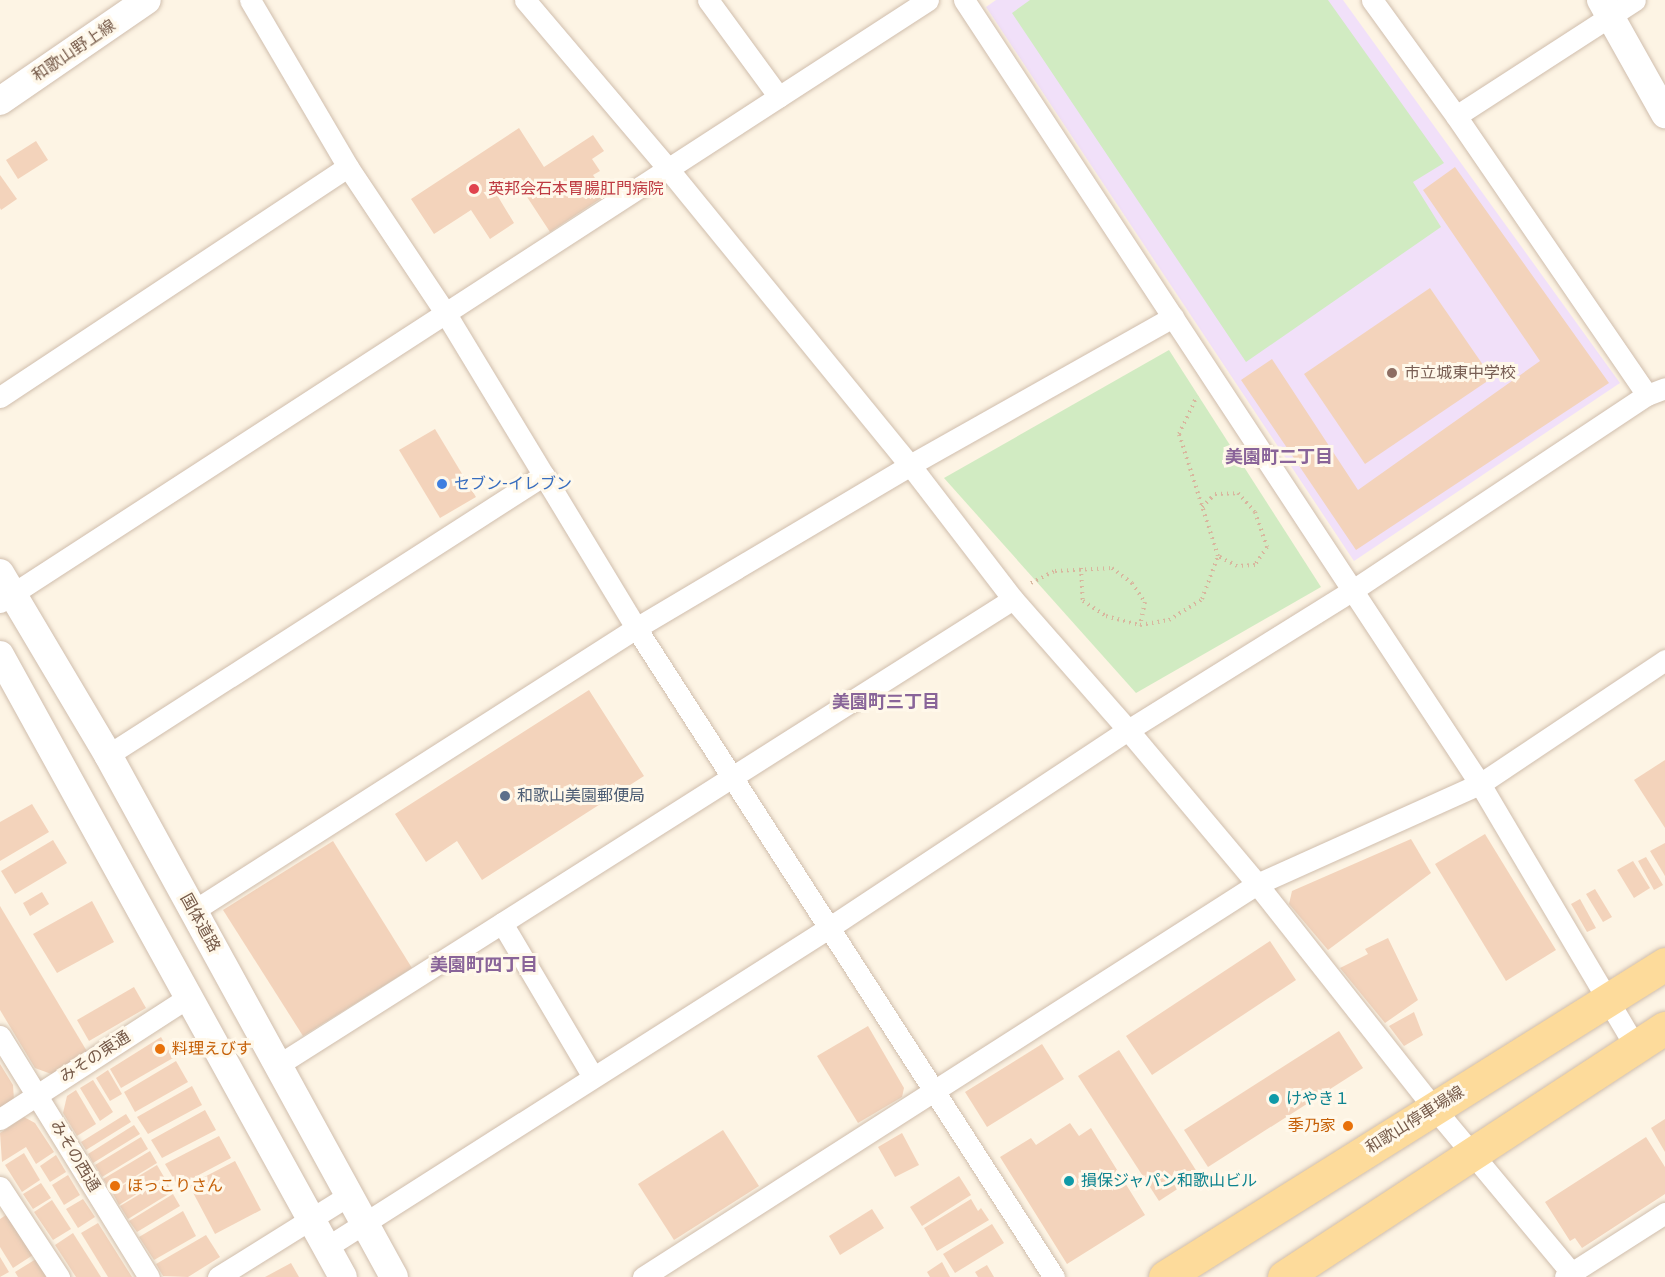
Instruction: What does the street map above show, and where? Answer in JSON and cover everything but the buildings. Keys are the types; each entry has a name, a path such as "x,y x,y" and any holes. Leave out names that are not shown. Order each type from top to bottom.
{"main road":[{"name":"和歌山停車場線","path":"1165,1277 1665,964"},
{"path":"1284,1277 1665,1028"}],"street":[{"name":"和歌山野上線","path":"0,101 147,0"},
{"path":"250,0 348,167 446,314 636,628 1054,1277"},
{"path":"525,0 669,170 910,465 1013,599 1128,730 1257,884 1570,1276 1665,1213"},
{"path":"708,0 779,98"},
{"path":"4,590 446,314 928,0"},
{"path":"964,0 1480,784 1606,1001 1635,1046"},
{"path":"327,1247 830,927 1128,730 1353,590 1656,391 1372,0"},
{"path":"1456,116 1606,8 1635,0"},
{"path":"1606,8 1665,114"},
{"path":"0,397 348,167"},
{"path":"193,911 636,628 910,465 1173,316"},
{"path":"108,754 544,475"},
{"name":"国体道路","path":"4,590 108,754 394,1277"},
{"path":"278,1065 1013,599"},
{"path":"0,655 343,1277"},
{"path":"643,1277 1257,884 1480,784 1665,660"},
{"path":"502,923 593,1077"},
{"name":"みその東通","path":"0,1119 190,996"},
{"name":"みその西通","path":"0,1036 149,1277"},
{"path":"0,1188 59,1277"},
{"path":"218,1277 349,1195"}],"path":[{"path":"1081,568 1083,601 1106,616 1140,625 1169,620 1202,599 1218,555 1179,434 1200,390"},
{"path":"1202,507 1215,494 1238,494 1255,512 1267,547 1255,565 1237,566 1218,555"},
{"path":"1031,584 1055,571 1112,568 1132,583 1144,602 1140,625"}],"shaded area":[{"path":"996,0 1343,0 1620,383 1354,561 986,7"}],"green space":[{"path":"1030,0 1328,0 1444,163 1413,182 1441,227 1246,362 1012,13"},
{"path":"1169,350 1321,587 1136,693 944,478"}],"place":[{"name":"英邦会石本胃腸肛門病院","path":"474,189"},
{"name":"市立城東中学校","path":"1392,373"},
{"name":"セブン-イレブン","path":"442,484"},
{"name":"和歌山美園郵便局","path":"505,796"},
{"name":"料理えびす","path":"160,1049"},
{"name":"けやき１","path":"1274,1099"},
{"name":"季乃家","path":"1348,1126"},
{"name":"損保ジャパン和歌山ビル","path":"1069,1181"},
{"name":"ほっこりさん","path":"115,1186"}],"district":[{"name":"美園町二丁目","path":"1279,457"},
{"name":"美園町三丁目","path":"886,702"},
{"name":"美園町四丁目","path":"484,965"}]}
